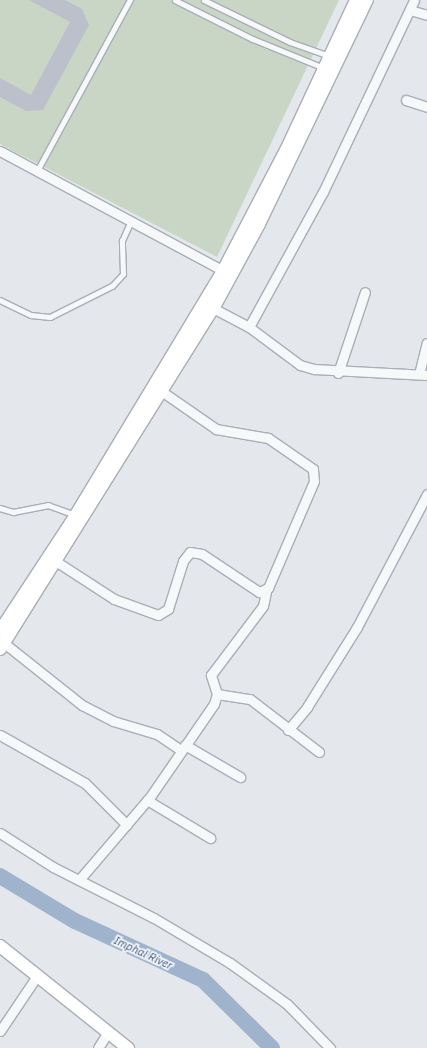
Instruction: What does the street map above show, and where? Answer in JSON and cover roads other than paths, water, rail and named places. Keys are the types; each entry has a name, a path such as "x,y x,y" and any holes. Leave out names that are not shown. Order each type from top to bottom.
{"main road":[{"path":"335,59 356,0"},
{"path":"2,634 57,562 158,389 209,306 329,70 367,0"},
{"path":"2,634 76,514 158,389"},
{"path":"0,946 128,1048"}],"street":[{"path":"246,326 323,192 414,0"},
{"path":"410,10 427,15"},
{"path":"406,100 427,107"},
{"path":"0,151 130,223 227,273"},
{"path":"338,373 365,292"},
{"path":"209,306 246,326 300,365 338,373 423,374 427,343"},
{"path":"79,880 147,800 214,704 217,694 211,675 263,606 266,592 314,481 313,469 268,438 216,428 158,389"},
{"path":"288,730 316,694 357,626 427,494"},
{"path":"57,562 114,599 158,615 168,609 182,561 190,552 202,554 258,592 266,592"},
{"path":"2,634 82,705 113,721 157,734 240,777"},
{"path":"217,694 250,699 288,730 319,752"},
{"path":"0,735 85,783 127,825"},
{"path":"147,800 210,838"},
{"path":"0,832 79,880 230,963 287,1004 330,1048"},
{"path":"0,1031 37,976"},
{"path":"98,1048 108,1032"}],"lane":[{"path":"37,171 130,0"},
{"path":"175,0 254,39 329,70"},
{"path":"204,0 290,42 335,59"},
{"path":"0,300 30,315 50,317 112,286 123,274 122,241 130,223"},
{"path":"0,508 13,512 48,505 76,514"}],"waterway":[{"name":"Imphal River","path":"0,876 75,921 203,980 272,1048"}]}
